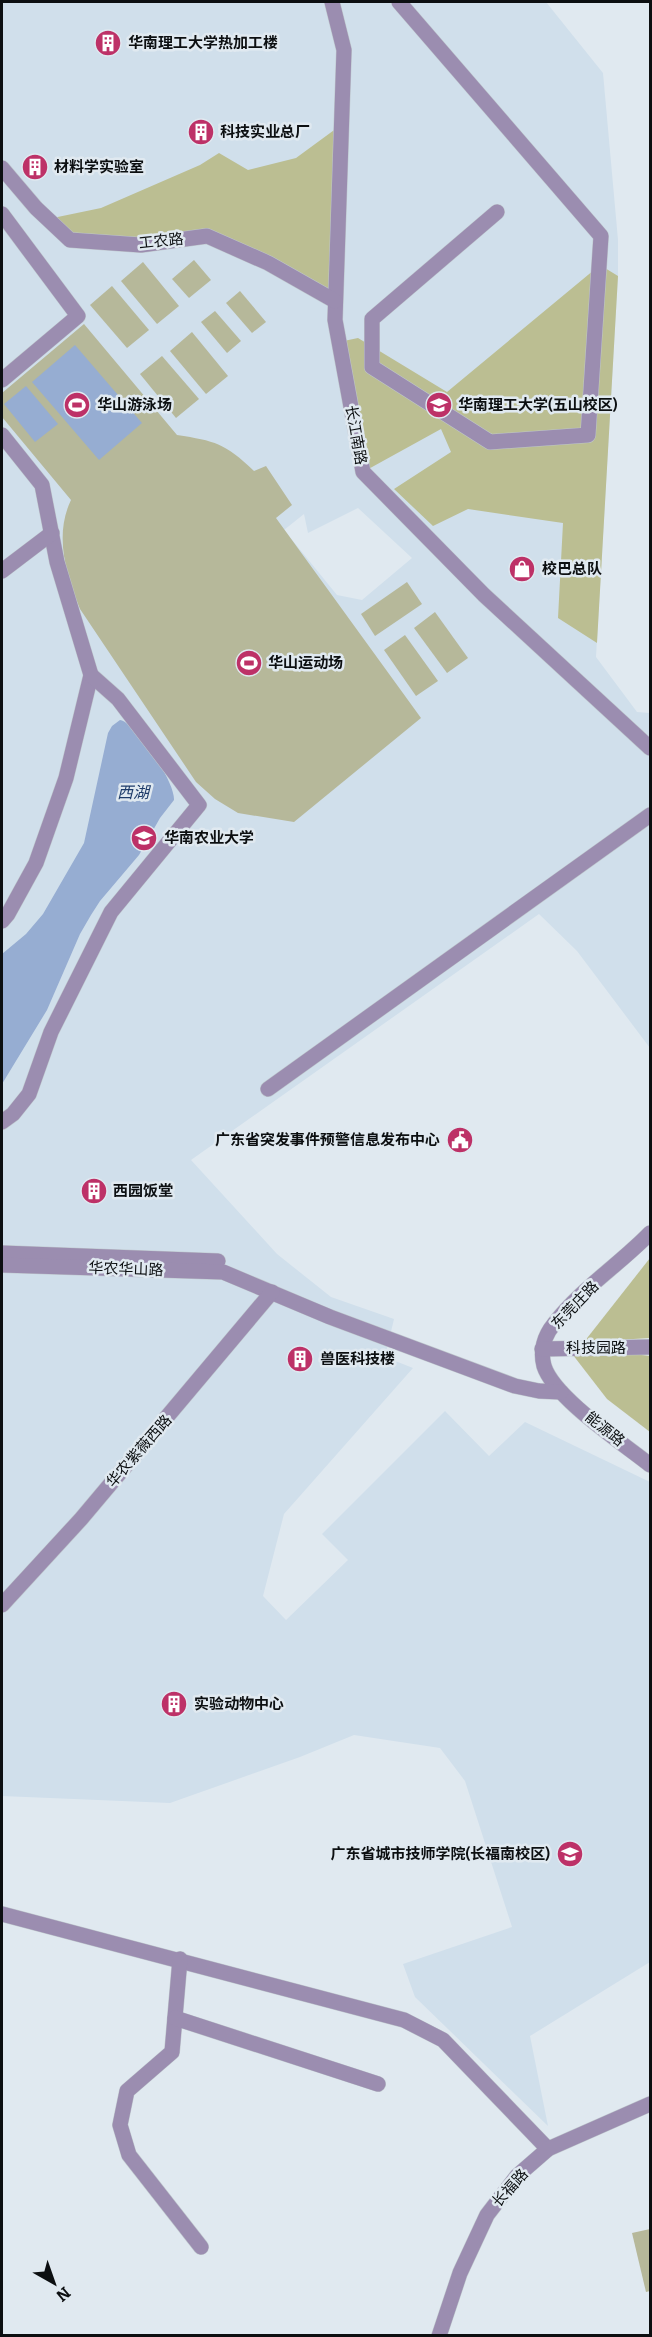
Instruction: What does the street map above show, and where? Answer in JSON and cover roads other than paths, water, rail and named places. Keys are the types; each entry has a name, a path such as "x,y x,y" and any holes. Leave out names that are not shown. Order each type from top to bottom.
{"street":[{"name":"长江南路","path":"332,2 344,50 335,320 363,472 484,595 651,748"},
{"path":"399,2 601,236 588,435 490,442 372,367 372,319 497,212"},
{"name":"工农路","path":"2,168 36,208 70,240 141,246 207,236 268,263 335,301"},
{"path":"2,214 78,316 2,380"},
{"path":"2,435 42,485 57,562 91,675 66,778 36,863 2,921"},
{"path":"2,571 52,533"},
{"path":"2,1122 29,1094 51,1032 111,912 199,805 118,699 91,675"},
{"path":"268,1089 651,815"},
{"name":"东莞庄路","path":"542,1348 554,1324 569,1307 651,1233"},
{"name":"华农华山路","path":"2,1253 155,1264"},
{"name":"华农华山路","path":"2,1265 220,1266 250,1282 330,1317 514,1386 561,1392"},
{"name":"华农紫薇西路","path":"2,1605 88,1510 272,1292"},
{"name":"科技园路","path":"542,1348 651,1347"},
{"path":"542,1348 544,1366 561,1392"},
{"name":"能源路","path":"561,1392 589,1418 651,1465"},
{"path":"2,1914 180,1959 404,2020 443,2040 548,2149"},
{"path":"180,1959 172,2052 127,2091 120,2125 129,2155 201,2247"},
{"path":"175,2018 378,2084"},
{"name":"长福路","path":"439,2336 460,2272 486,2215 518,2176 548,2149 651,2104"}],"water":[{"path":"75,345 142,423 99,460 32,382"},
{"path":"26,386 58,424 35,442 4,404"},
{"name":"西湖","path":"120,720 136,731 154,754 168,780 174,800 160,818 139,855 91,915 80,934 47,1010 2,1084 2,954 26,934 43,914 84,843 108,733 112,726"}],"place":[{"name":"华南理工大学热加工楼","path":"108,43"},
{"name":"科技实业总厂","path":"201,132"},
{"name":"材料学实验室","path":"35,167"},
{"name":"华山游泳场","path":"77,405"},
{"name":"华南理工大学(五山校区)","path":"439,405"},
{"name":"校巴总队","path":"522,569"},
{"name":"华山运动场","path":"249,663"},
{"name":"华南农业大学","path":"144,838"},
{"name":"广东省突发事件预警信息发布中心","path":"460,1140"},
{"name":"西园饭堂","path":"94,1191"},
{"name":"兽医科技楼","path":"300,1359"},
{"name":"实验动物中心","path":"174,1704"},
{"name":"广东省城市技师学院(长福南校区)","path":"570,1854"}]}
